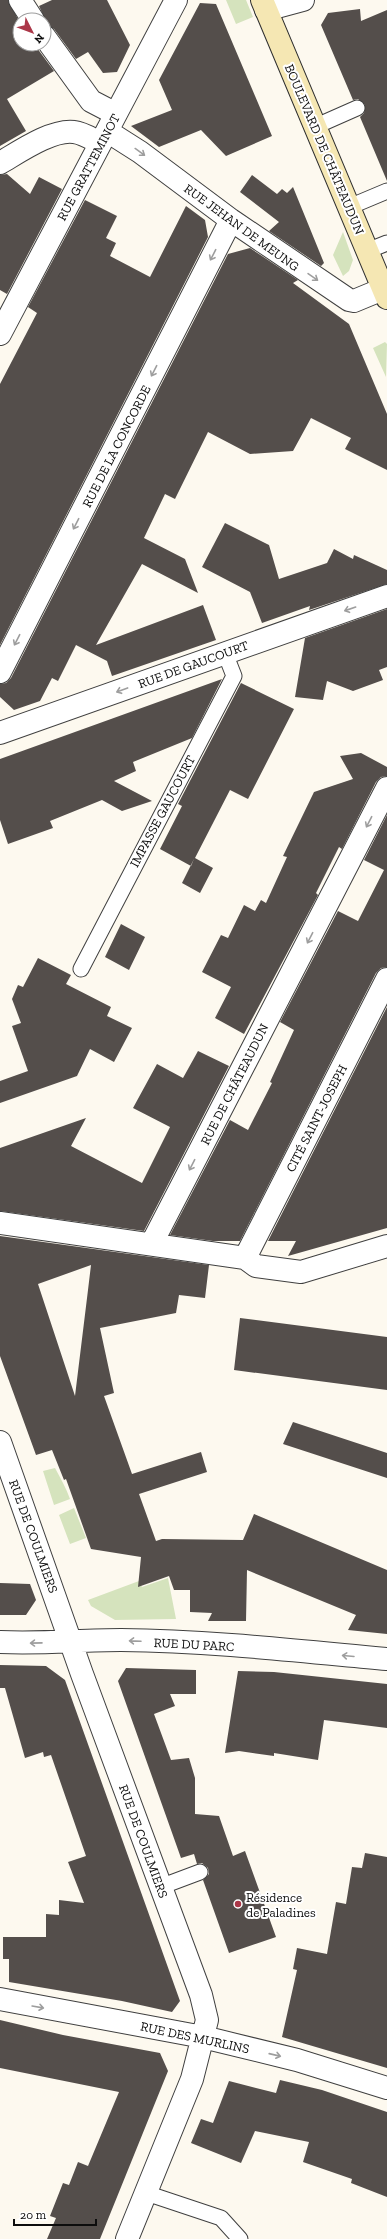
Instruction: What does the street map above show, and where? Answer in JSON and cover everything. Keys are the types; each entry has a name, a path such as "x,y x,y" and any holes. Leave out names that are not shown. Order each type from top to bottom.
{"main road":[{"name":"BOULEVARD DE CHÂTEAUDUN","path":"264,5 314,127 349,207 377,247 385,290"}],"street":[{"path":"20,0 28,12"},
{"name":"RUE GRATTEMINOT","path":"0,334 176,0"},
{"path":"264,5 303,0"},
{"path":"52,47 108,129"},
{"name":"RUE JEHAN DE MEUNG","path":"0,163 47,138 63,132 108,129 231,220 349,300 354,301 385,290"},
{"name":"RUE DE LA CONCORDE","path":"0,672 231,220"},
{"name":"RUE DE GAUCOURT","path":"0,733 387,596"},
{"name":"RUE DE CHÂTEAUDUN","path":"152,1243 387,788"},
{"name":"CITÉ SAINT-JOSEPH","path":"245,1258 387,979"},
{"path":"0,1223 152,1243 245,1258 256,1266 301,1272 387,1246"},
{"name":"RUE DE COULMIERS","path":"0,1442 160,1887 201,1995 207,2020 192,2078 127,2239"},
{"name":"RUE DU PARC","path":"0,1642 35,1644 120,1640 239,1646 387,1659"},
{"name":"RUE DES MURLINS","path":"0,1999 203,2036 297,2060 387,2088"}],"lane":[{"path":"314,127 357,108"},
{"path":"349,207 387,191"},
{"name":"IMPASSE GAUCOURT","path":"81,968 234,676 225,653"},
{"path":"160,1887 200,1872"},
{"path":"146,2192 221,2218 240,2239"}],"green space":[{"path":"226,0 246,0 253,17 236,24"},
{"path":"343,232 353,260 349,271 343,276 333,255"},
{"path":"385,342 387,344 386,377 373,348"},
{"path":"55,1468 70,1499 54,1505 43,1471"},
{"path":"74,1508 86,1538 70,1544 59,1515"},
{"path":"168,1578 176,1619 115,1620 91,1606 88,1600 139,1581 142,1587"}],"building":[{"path":"0,0 8,0 14,12 12,12 12,52 40,52 54,71 7,99 26,131 0,146"},
{"path":"52,0 107,0 130,45 117,72 103,73 88,52 76,59 52,28 52,12 42,12 39,6"},
{"path":"200,3 216,4 272,136 226,156 201,130 159,147 131,126 172,110 159,80"},
{"path":"360,9 361,21 387,10 387,181 360,117 364,113 365,105 358,99 353,100 321,25 328,13"},
{"path":"7,174 30,194 39,177 62,189 7,294 0,290 0,175"},
{"path":"252,175 277,194 282,189 287,193 293,187 324,263 321,266 269,231 279,222 240,192"},
{"path":"85,200 117,216 106,238 116,243 110,256 150,277 186,206 205,220 208,237 0,645 0,384 37,313 28,307"},
{"path":"250,248 298,280 293,283 349,324 387,414 387,470 345,449 351,438 311,418 293,451 250,454 208,432 175,499 165,494 144,538 185,559 198,593 142,564 96,645 203,605 216,640 112,676 107,661 76,645 58,681 52,678 40,701 14,710 0,697 0,684 6,683 11,678 228,254"},
{"path":"225,523 269,545 279,579 327,563 334,549 353,559 354,555 387,570 387,584 309,610 310,606 262,623 250,592 202,567"},
{"path":"387,609 387,667 379,670 383,680 353,691 327,681 323,700 295,697 305,638"},
{"path":"222,679 192,738 133,762 136,771 114,781 152,801 122,811 102,800 50,821 53,828 8,844 0,820 0,759"},
{"path":"241,683 294,709 248,799 230,790 195,858 213,868 200,893 182,883 191,866 160,849 182,806 178,804"},
{"path":"361,753 387,767 387,776 381,777 376,782 342,849 339,847 316,893 318,895 244,1034 215,1018 231,987 202,972 221,935 228,938 244,905 255,911 261,900 266,903 287,857 283,856 314,792 353,779 340,756"},
{"path":"387,815 387,967 381,968 376,973 240,1241 213,1241 170,1235 230,1120 248,1130 272,1083 270,1082 294,1030 280,1022 338,911 358,921 384,870 364,860"},
{"path":"121,924 145,937 129,970 105,957"},
{"path":"38,958 71,975 66,984 111,1007 107,1016 132,1028 114,1062 90,1049 77,1076 0,1103 0,1081 28,1071 12,1026 21,1023 12,999 18,985 23,987"},
{"path":"387,1007 387,1228 288,1256 296,1241 268,1241"},
{"path":"198,1051 229,1066 144,1231 0,1211 0,1148 86,1118 71,1146 142,1183 170,1127 133,1108 157,1064 183,1078"},
{"path":"0,1236 209,1265 205,1298 179,1295 176,1313 100,1328 114,1393 104,1396 132,1474 201,1452 207,1472 139,1494 156,1541 162,1539 243,1540 254,1514 387,1570 387,1634 348,1630 356,1615 247,1570 246,1621 208,1621 212,1613 190,1612 190,1590 174,1590 169,1576 138,1587 141,1557 91,1549 66,1479 64,1480 52,1450 36,1455 0,1356","holes":["91,1265 75,1396 38,1284"]},
{"path":"240,1318 387,1337 387,1390 234,1370"},
{"path":"293,1422 387,1453 387,1478 283,1444"},
{"path":"0,1583 30,1584 36,1600 26,1615 0,1615"},
{"path":"0,1665 46,1666 65,1680 180,2001 172,2012 122,2001 9,1982 9,1959 3,1959 3,1937 46,1937 46,1914 59,1915 59,1900 84,1903 68,1862 86,1856 51,1755 44,1757 43,1752 25,1758 5,1688 0,1688"},
{"path":"126,1668 196,1670 196,1694 170,1694 175,1706 154,1714 171,1760 189,1758 195,1778 195,1814 219,1816 233,1856 245,1851 276,1937 229,1953 203,1880 209,1874 208,1868 202,1863 197,1864 194,1854 181,1858 118,1681"},
{"path":"238,1671 274,1672 387,1684 387,1728 324,1720 318,1760 274,1753 274,1756 239,1751 225,1753"},
{"path":"365,1853 387,1857 387,2068 282,2037 297,1970 293,1969 297,1948 327,1954 336,1902 346,1904 352,1867 362,1868"},
{"path":"0,2020 63,2035 160,2053 168,2071 100,2239 47,2239 56,2218 50,2216 63,2183 69,2185 78,2162 88,2166 119,2092 0,2068"},
{"path":"280,2080 322,2090 387,2112 387,2197 351,2183 352,2179 303,2162 309,2142 255,2131 241,2163 191,2143 201,2119 213,2123 229,2081 276,2093"}],"place":[{"name":"Résidence de Paladines","path":"238,1904"}]}
